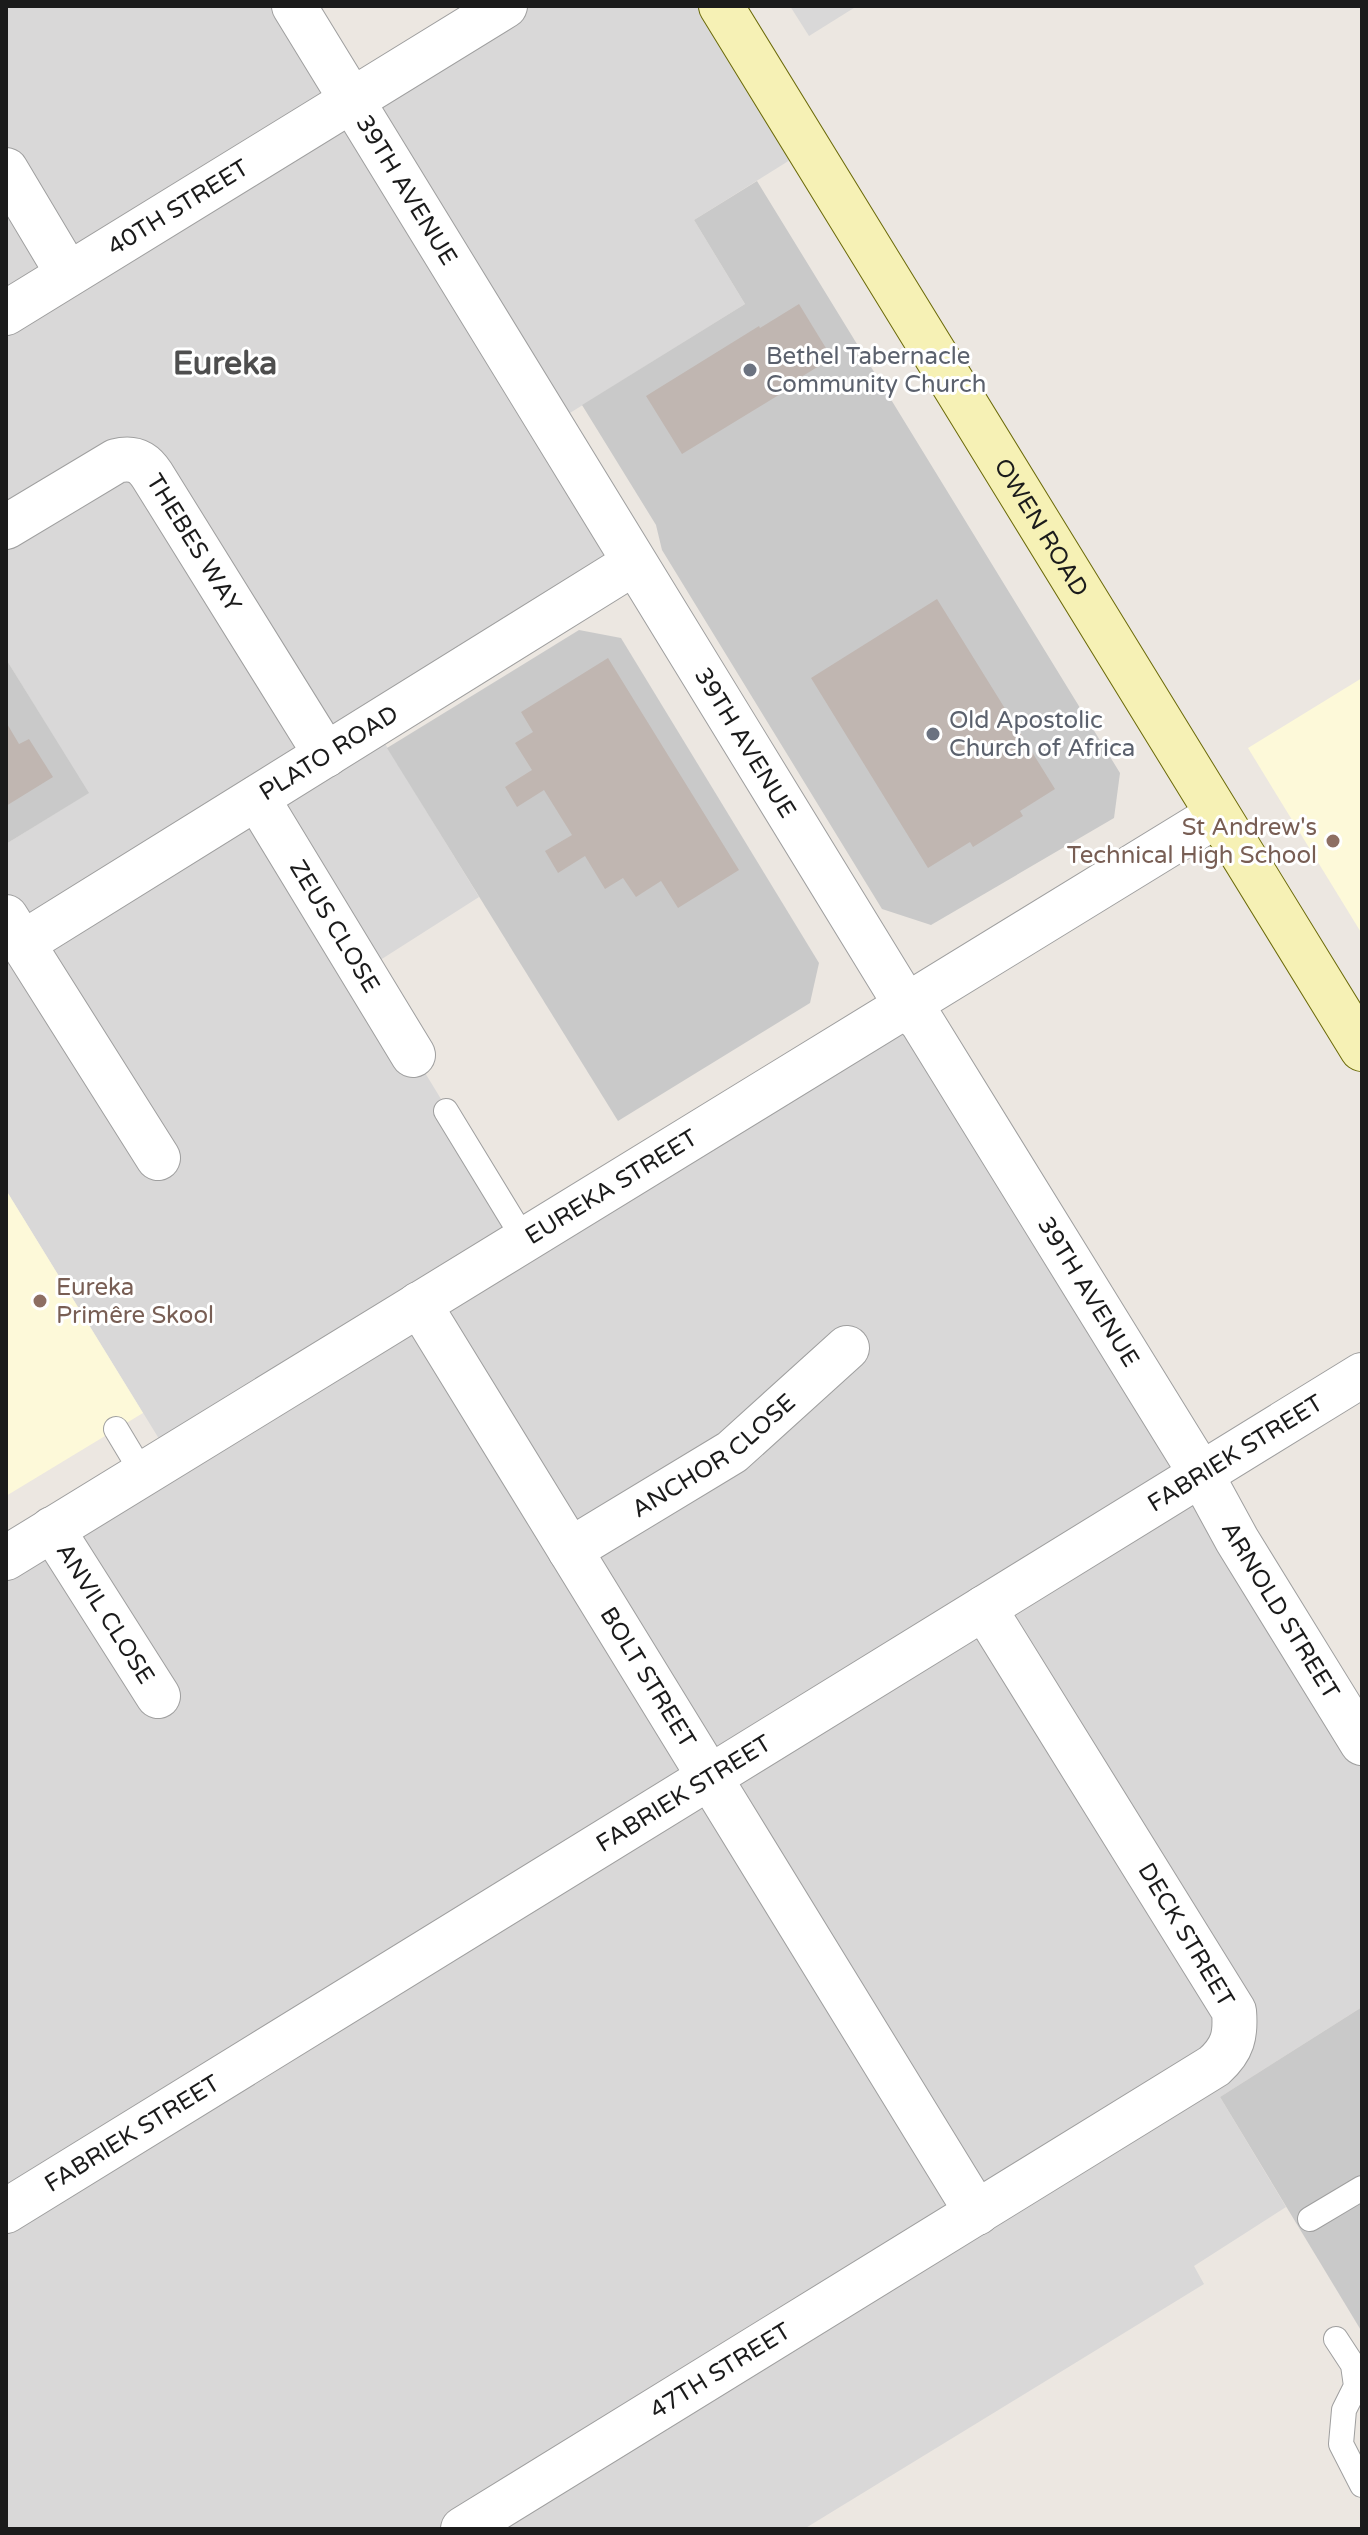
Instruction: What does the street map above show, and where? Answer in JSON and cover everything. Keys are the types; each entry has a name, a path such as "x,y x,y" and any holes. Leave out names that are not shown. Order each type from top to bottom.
{"street":[{"name":"39TH AVENUE","path":"294,6 906,1005 922,1022 1201,1474"},
{"name":"40TH STREET","path":"6,313 505,6"},
{"name":"OWEN ROAD","path":"721,6 1362,1049"},
{"path":"6,170 68,274"},
{"name":"THEBES WAY","path":"6,527 116,461 141,462 326,755"},
{"name":"PLATO ROAD","path":"158,1158 14,930 257,798 634,563"},
{"name":"ZEUS CLOSE","path":"257,798 413,1055"},
{"name":"EUREKA STREET","path":"6,1558 1217,815"},
{"name":"BOLT STREET","path":"419,1304 977,2213"},
{"name":"ANCHOR CLOSE","path":"570,1550 732,1452 847,1348"},
{"name":"FABRIEK STREET","path":"6,2211 1362,1375"},
{"name":"ARNOLD STREET","path":"1201,1474 1237,1540 1362,1743"},
{"name":"ANVIL CLOSE","path":"52,1529 158,1696"},
{"name":"DECK STREET","path":"977,2213 1214,2066 1226,2055 1235,2030 1234,2011 984,1608"},
{"name":"47TH STREET","path":"463,2529 977,2213"}],"lane":[{"path":"446,1111 524,1239"},
{"path":"116,1429 143,1474"},
{"path":"1310,2219 1362,2188"},
{"path":"1336,2339 1353,2365 1356,2386 1344,2410 1341,2444 1362,2485"}],"shaded area":[{"path":"6,6 291,6 351,104 510,6 718,6 806,150 694,220 745,304 549,426 632,562 373,724 479,897 363,971 525,1237 902,1005 1362,1748 1362,2007 1220,2097 1286,2207 1194,2266 1204,2284 804,2529 6,2529 6,1555 169,1455 6,1190 6,844 88,793 6,659"},
{"path":"790,6 857,6 809,36"},
{"path":"757,181 1120,773 1114,818 931,925 882,909 662,550 656,525 582,405 745,304 694,220"},
{"path":"579,630 621,638 819,963 810,1003 618,1121 387,748"},
{"path":"6,659 89,793 6,844"},
{"name":"St Andrew's Technical High School","path":"1362,678 1362,934 1248,748"},
{"name":"Eureka Primêre Skool","path":"6,1190 143,1413 6,1496"},
{"path":"1362,2007 1362,2332 1220,2097"}],"building":[{"name":"Bethel Tabernacle Community Church","path":"799,304 832,358 793,382 795,385 682,454 646,396"},
{"name":"Old Apostolic Church of Africa","path":"937,599 1055,789 1020,811 1023,816 973,847 970,842 928,868 811,678"},
{"path":"608,658 739,870 678,908 661,881 636,897 623,878 605,889 585,856 558,873 545,851 572,835 544,790 517,807 505,787 532,770 515,743 533,732 521,712"},
{"path":"6,722 19,744 29,739 53,777 6,806"}],"place":[{"name":"Bethel Tabernacle Community Church","path":"750,370"},
{"name":"Old Apostolic Church of Africa","path":"933,734"},
{"name":"St Andrew's Technical High School","path":"1333,841"},
{"name":"Eureka Primêre Skool","path":"40,1301"}],"district":[{"name":"Eureka","path":"225,364"}]}
